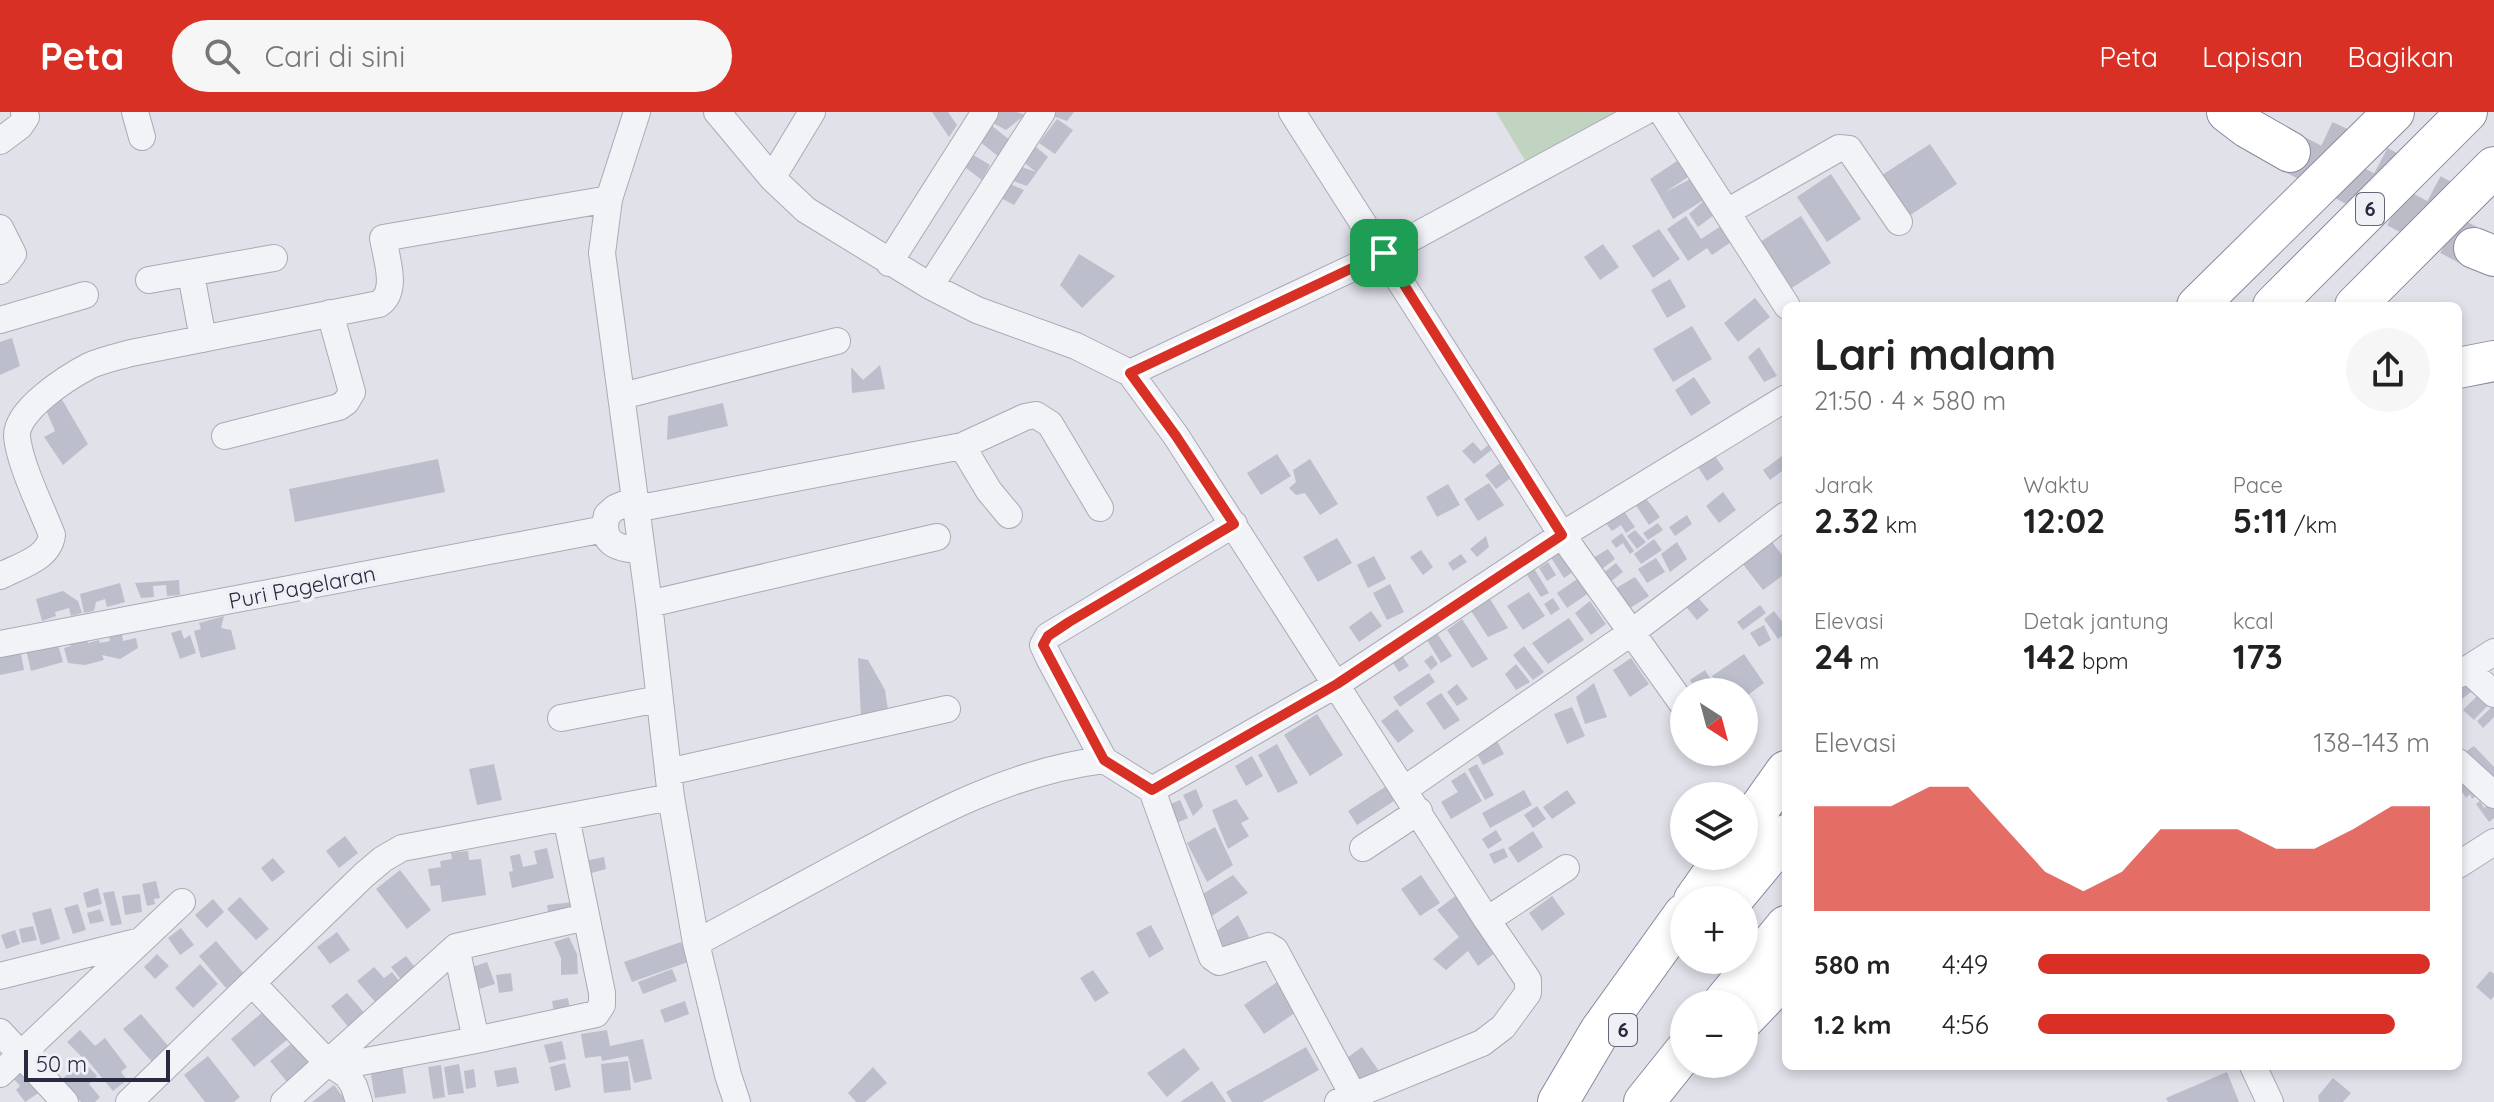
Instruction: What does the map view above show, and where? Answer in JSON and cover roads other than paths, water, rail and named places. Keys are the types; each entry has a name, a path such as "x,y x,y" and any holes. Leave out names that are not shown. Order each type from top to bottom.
{"highway":[{"path":"2227,112 2248,128 2290,132"},
{"path":"2201,302 2394,112"},
{"name":"6","path":"2277,302 2467,112"},
{"path":"2359,302 2494,167"},
{"path":"2462,367 2494,361"},
{"path":"1758,810 1782,777"},
{"path":"1744,886 1782,840"},
{"path":"1733,990 1782,931"},
{"path":"1560,1102 1600,1031 1670,934"},
{"name":"6","path":"1560,1102 1670,973"},
{"path":"1758,1004 1782,979"},
{"path":"1644,1102 1670,1070"},
{"path":"1665,1102 1688,1078"}],"street":[{"path":"0,141 24,122 24,112"},
{"path":"637,112 609,199 602,253 670,784 696,943 737,1102"},
{"path":"717,112 772,178 806,210 889,263 977,310 1076,346 1130,373 1234,524 1528,980 1528,993 1495,1035 1467,1051 1345,1099 1275,950 1268,946 1219,962 1212,957 1152,790 1104,760 1043,645 1048,636 1234,524"},
{"path":"772,178 812,112"},
{"path":"889,263 985,112"},
{"path":"930,286 1042,112"},
{"path":"1292,112 1562,535 1670,686"},
{"path":"1130,373 1384,253 1644,112"},
{"path":"1662,112 1784,302"},
{"path":"1727,212 1839,148 1849,149 1858,159 1899,222"},
{"path":"0,576 41,556 51,545 52,535 21,452 17,435 20,420 59,385 90,365 131,353 379,304 386,300 390,285 383,238 609,199"},
{"path":"0,228 13,254 0,271"},
{"path":"149,280 274,258"},
{"path":"191,274 203,339"},
{"path":"0,320 85,295"},
{"path":"225,436 339,407 346,402 352,392 330,313"},
{"path":"622,396 837,341"},
{"path":"1152,790 1337,684 1562,535 1782,400"},
{"path":"641,550 621,549 612,543 605,529 607,515 615,508 962,446 1025,417 1042,417 1050,424 1100,508"},
{"path":"962,446 989,491 1009,515"},
{"path":"1363,848 1412,800 1782,518"},
{"name":"Puri Pagelaran","path":"0,644 605,529"},
{"path":"649,604 937,537"},
{"path":"2494,652 2463,672 2494,694"},
{"path":"561,718 659,699"},
{"path":"129,1102 364,875 402,848 566,817 670,784 947,709"},
{"path":"696,943 941,810 1032,775 1065,765 1104,760"},
{"path":"2462,766 2494,795"},
{"path":"331,1064 476,1040 596,1014 602,1005 602,993 566,817"},
{"path":"2462,862 2494,842"},
{"path":"1487,920 1566,868"},
{"path":"0,1074 182,902"},
{"path":"284,1102 331,1064 456,947 586,917"},
{"path":"0,976 141,941"},
{"path":"456,947 476,1040"},
{"path":"253,984 331,1064 347,1075 359,1102"},
{"path":"0,1032 65,1102"},
{"path":"2255,1070 2270,1102"}],"tunnel":[{"path":"2324,140 2484,222"},
{"path":"2290,152 2474,248"}]}
